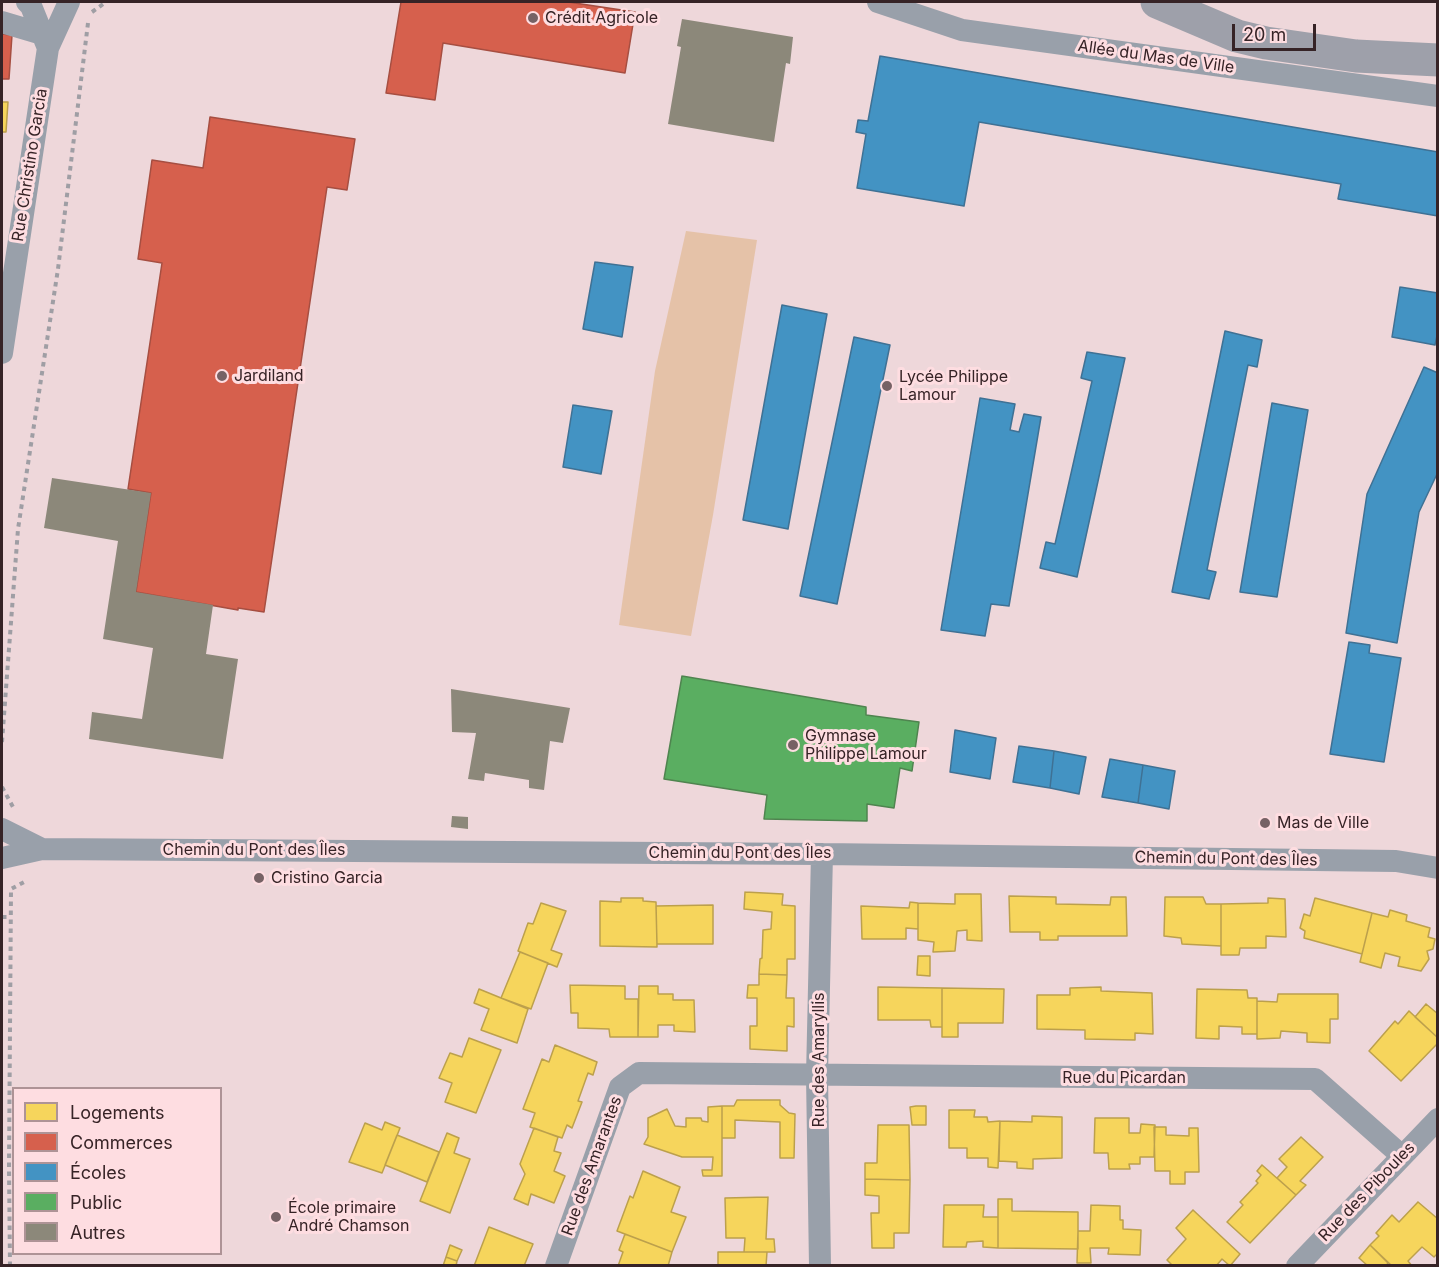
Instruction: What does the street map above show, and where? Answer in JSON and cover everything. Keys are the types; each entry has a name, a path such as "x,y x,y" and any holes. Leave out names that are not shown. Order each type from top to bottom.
{"main road":[{"path":"1157,2 1238,36 1266,43 1356,56 1437,60"}],"street":[{"name":"Rue Christino Garcia","path":"27,2 32,6 45,41"},
{"name":"Rue Christino Garcia","path":"2,353 45,41 69,2"},
{"name":"Allée du Mas de Ville","path":"878,2 962,30 1437,96"},
{"path":"2,22 45,41"},
{"name":"Chemin du Pont des Îles","path":"2,830 42,849"},
{"name":"Chemin du Pont des Îles","path":"2,858 42,849 822,854 1396,861 1437,868"},
{"name":"Rue des Amaryllis","path":"819,1266 818,1076 822,854"},
{"name":"Rue des Amarantes","path":"556,1266 620,1087 639,1073 818,1076"},
{"name":"Rue du Picardan","path":"818,1076 1315,1079 1402,1156"},
{"name":"Rue des Piboules","path":"1297,1266 1437,1119"}],"path":[{"path":"2,742 18,529 58,269 90,14"},
{"path":"10,1266 11,889 30,879"},
{"path":"2,917 11,917"}],"shaded area":[{"path":"686,231 757,240 713,515 691,636 619,625 655,371"}],"building: Logements":[{"path":"2,102 8,102 6,132 2,132"},
{"path":"745,892 783,894 782,905 795,906 795,959 787,959 787,975 759,974 763,930 771,929 772,912 744,909"},
{"path":"955,894 981,894 982,941 967,940 967,930 957,931 955,951 933,952 934,942 918,940 918,903 955,904"},
{"path":"1009,896 1056,897 1056,904 1110,905 1111,897 1126,897 1127,936 1058,936 1058,940 1040,940 1040,932 1010,932"},
{"path":"1165,897 1203,897 1206,904 1221,904 1221,946 1182,944 1181,938 1164,936"},
{"path":"621,898 643,898 643,901 656,902 657,947 600,946 600,901 621,902"},
{"path":"1268,898 1285,899 1286,937 1266,936 1266,948 1240,948 1239,955 1221,955 1221,904 1268,903"},
{"path":"1315,898 1372,913 1362,954 1304,938 1305,931 1300,928 1304,914 1310,916"},
{"path":"910,902 918,903 918,929 906,928 906,939 862,939 861,906 909,908"},
{"path":"541,903 566,911 551,950 562,954 557,967 518,951 528,923 533,924"},
{"path":"713,905 713,944 657,944 656,906"},
{"path":"1390,910 1407,915 1406,921 1430,928 1428,937 1435,939 1433,949 1427,951 1429,959 1421,971 1398,966 1400,957 1385,953 1381,968 1360,962 1372,913 1388,917"},
{"path":"520,952 548,963 531,1009 501,998"},
{"path":"918,956 930,956 930,976 917,975"},
{"path":"759,974 787,975 786,998 794,998 794,1027 787,1026 787,1051 750,1049 750,1026 757,1026 757,998 747,998 748,985 759,985"},
{"path":"570,985 625,986 625,999 638,999 638,1037 610,1037 609,1029 578,1028 578,1013 571,1013"},
{"path":"639,986 658,986 658,994 673,994 673,1000 694,1000 695,1032 674,1031 674,1025 658,1025 658,1037 638,1037"},
{"path":"878,987 942,988 942,1027 931,1027 930,1020 878,1020"},
{"path":"1101,987 1101,991 1152,993 1153,1034 1135,1033 1135,1040 1085,1039 1085,1030 1037,1029 1037,995 1070,995 1070,988"},
{"path":"942,988 1004,989 1003,1023 958,1023 958,1037 942,1037"},
{"path":"479,989 528,1009 517,1043 481,1030 489,1009 474,1003"},
{"path":"1197,989 1247,990 1248,998 1257,998 1257,1034 1242,1034 1242,1027 1219,1026 1219,1039 1196,1038"},
{"path":"1278,994 1338,994 1338,1019 1330,1019 1330,1043 1307,1042 1307,1033 1281,1031 1280,1038 1257,1039 1257,1001 1277,1002"},
{"path":"1426,1004 1438,1014 1438,1038 1415,1017"},
{"path":"1409,1011 1438,1038 1438,1043 1401,1081 1369,1051 1395,1021 1398,1024"},
{"path":"469,1038 501,1050 476,1113 445,1102 452,1083 439,1078 450,1053 462,1057"},
{"path":"555,1045 597,1062 593,1075 588,1073 578,1101 582,1102 572,1128 567,1125 562,1138 530,1127 535,1113 523,1109 542,1059 549,1062"},
{"path":"737,1100 780,1100 780,1105 789,1113 795,1114 794,1158 780,1158 780,1122 735,1120 735,1138 722,1138 722,1106 734,1106"},
{"path":"722,1106 722,1176 703,1176 702,1170 712,1170 713,1157 682,1157 644,1144 648,1137 648,1118 667,1109 675,1126 686,1127 686,1118 701,1118 702,1121 708,1122 708,1107"},
{"path":"926,1106 926,1125 912,1125 910,1107"},
{"path":"949,1110 975,1110 974,1117 987,1117 988,1122 1000,1121 998,1168 988,1167 988,1158 967,1158 967,1148 949,1148"},
{"path":"1032,1116 1062,1117 1062,1158 1033,1159 1033,1169 1017,1168 1017,1162 999,1161 1000,1121 1032,1122"},
{"path":"1095,1118 1129,1118 1129,1133 1140,1133 1141,1124 1155,1125 1154,1157 1140,1157 1140,1164 1129,1164 1130,1169 1109,1169 1108,1153 1094,1153"},
{"path":"385,1122 400,1128 382,1173 349,1162 365,1123 382,1130"},
{"path":"878,1125 909,1125 910,1180 865,1179 865,1163 877,1163"},
{"path":"1154,1127 1166,1127 1166,1135 1189,1136 1189,1128 1198,1128 1199,1172 1185,1172 1185,1184 1170,1184 1170,1171 1155,1171"},
{"path":"534,1128 558,1137 554,1151 561,1153 554,1171 565,1176 554,1203 531,1194 528,1205 514,1199 525,1174 520,1164"},
{"path":"447,1133 459,1138 454,1153 470,1159 450,1213 420,1201"},
{"path":"397,1135 439,1152 427,1182 385,1165"},
{"path":"1301,1137 1323,1157 1300,1181 1306,1185 1296,1195 1277,1178 1287,1167 1279,1159"},
{"path":"1262,1165 1296,1195 1250,1243 1227,1222 1243,1205 1240,1202 1258,1183 1256,1181 1261,1175 1257,1171"},
{"path":"643,1171 680,1187 671,1212 686,1217 672,1252 617,1231 630,1196 633,1198"},
{"path":"865,1179 910,1180 909,1233 894,1233 894,1248 872,1248 871,1213 879,1213 879,1196 865,1195"},
{"path":"768,1197 766,1239 774,1239 775,1252 744,1252 745,1238 726,1238 725,1198"},
{"path":"998,1199 1012,1199 1012,1211 1078,1212 1078,1249 998,1248"},
{"path":"1418,1202 1438,1219 1438,1253 1434,1257 1422,1247 1408,1261 1412,1266 1392,1266 1370,1245 1379,1236 1376,1233 1392,1215 1399,1222"},
{"path":"944,1205 984,1205 983,1217 998,1217 998,1248 983,1247 983,1241 967,1242 966,1247 943,1247"},
{"path":"1091,1205 1120,1206 1120,1220 1123,1220 1123,1229 1141,1230 1140,1255 1108,1254 1109,1248 1090,1248 1091,1263 1077,1263 1078,1231 1090,1231"},
{"path":"1193,1210 1240,1254 1230,1266 1222,1259 1216,1266 1173,1266 1167,1260 1186,1239 1176,1228"},
{"path":"489,1227 533,1244 524,1266 474,1266"},
{"path":"625,1234 672,1252 668,1266 618,1266 623,1252 619,1250"},
{"path":"450,1245 462,1250 457,1261 446,1257"},
{"path":"1370,1245 1388,1263 1386,1266 1368,1266 1359,1258"},
{"path":"718,1252 767,1252 766,1266 718,1266"},
{"path":"446,1257 457,1261 456,1266 443,1266"}],"building: Commerces":[{"path":"401,2 568,2 635,12 625,73 443,43 435,100 386,93"},
{"path":"2,34 12,35 9,79 2,79"},
{"name":"Jardiland","path":"210,117 355,139 347,190 327,187 264,612 238,608 238,610 136,592 151,493 128,489 162,263 138,259 152,160 203,168"}],"building: Écoles":[{"path":"880,56 1438,152 1438,216 1338,199 1341,184 979,122 964,206 857,188 866,134 856,132 858,120 868,121"},
{"path":"595,262 633,267 622,337 583,329"},
{"path":"1400,287 1438,293 1438,331 1435,345 1392,337"},
{"path":"782,305 827,314 788,529 743,520"},
{"path":"1225,331 1262,340 1257,367 1248,365 1207,570 1216,572 1209,599 1172,592"},
{"path":"854,337 890,345 837,604 800,596"},
{"path":"1087,352 1125,358 1077,577 1040,568 1046,542 1055,544 1092,381 1081,378"},
{"path":"1424,367 1438,373 1438,472 1419,512 1397,643 1346,633 1367,494"},
{"path":"980,398 1015,404 1010,430 1019,432 1024,414 1041,417 1009,606 991,604 985,636 941,630"},
{"path":"1272,403 1308,410 1277,597 1240,592"},
{"path":"573,405 612,411 601,474 563,467"},
{"path":"1349,642 1370,645 1369,653 1401,658 1384,762 1330,754"},
{"path":"955,730 996,738 990,779 950,772"},
{"path":"1019,746 1054,751 1050,788 1013,782"},
{"path":"1054,751 1086,757 1079,794 1050,788"},
{"path":"1110,759 1143,765 1138,803 1102,797"},
{"path":"1143,765 1175,771 1169,809 1138,803"}],"building: Public":[{"name":"Gymnase Philippe Lamour","path":"682,676 866,707 866,715 919,722 912,771 900,768 894,808 867,804 867,821 764,819 767,795 664,779"}],"building: Autres":[{"path":"682,19 793,37 790,64 786,63 774,142 668,124 681,47 677,46"},
{"path":"52,478 151,493 136,592 213,605 206,654 238,659 223,759 89,739 92,712 142,719 153,648 103,639 118,541 44,528"},
{"path":"451,689 570,708 563,743 550,741 544,790 529,788 529,780 485,773 484,781 468,779 476,733 452,732"},
{"path":"452,816 468,817 468,829 451,827"}],"place":[{"name":"Crédit Agricole","path":"533,18"},
{"name":"Jardiland","path":"222,376"},
{"name":"Lycée Philippe Lamour","path":"887,386"},
{"name":"Gymnase Philippe Lamour","path":"793,745"},
{"name":"Mas de Ville","path":"1265,823"},
{"name":"Cristino Garcia","path":"259,878"},
{"name":"École primaire André Chamson","path":"276,1217"}]}
